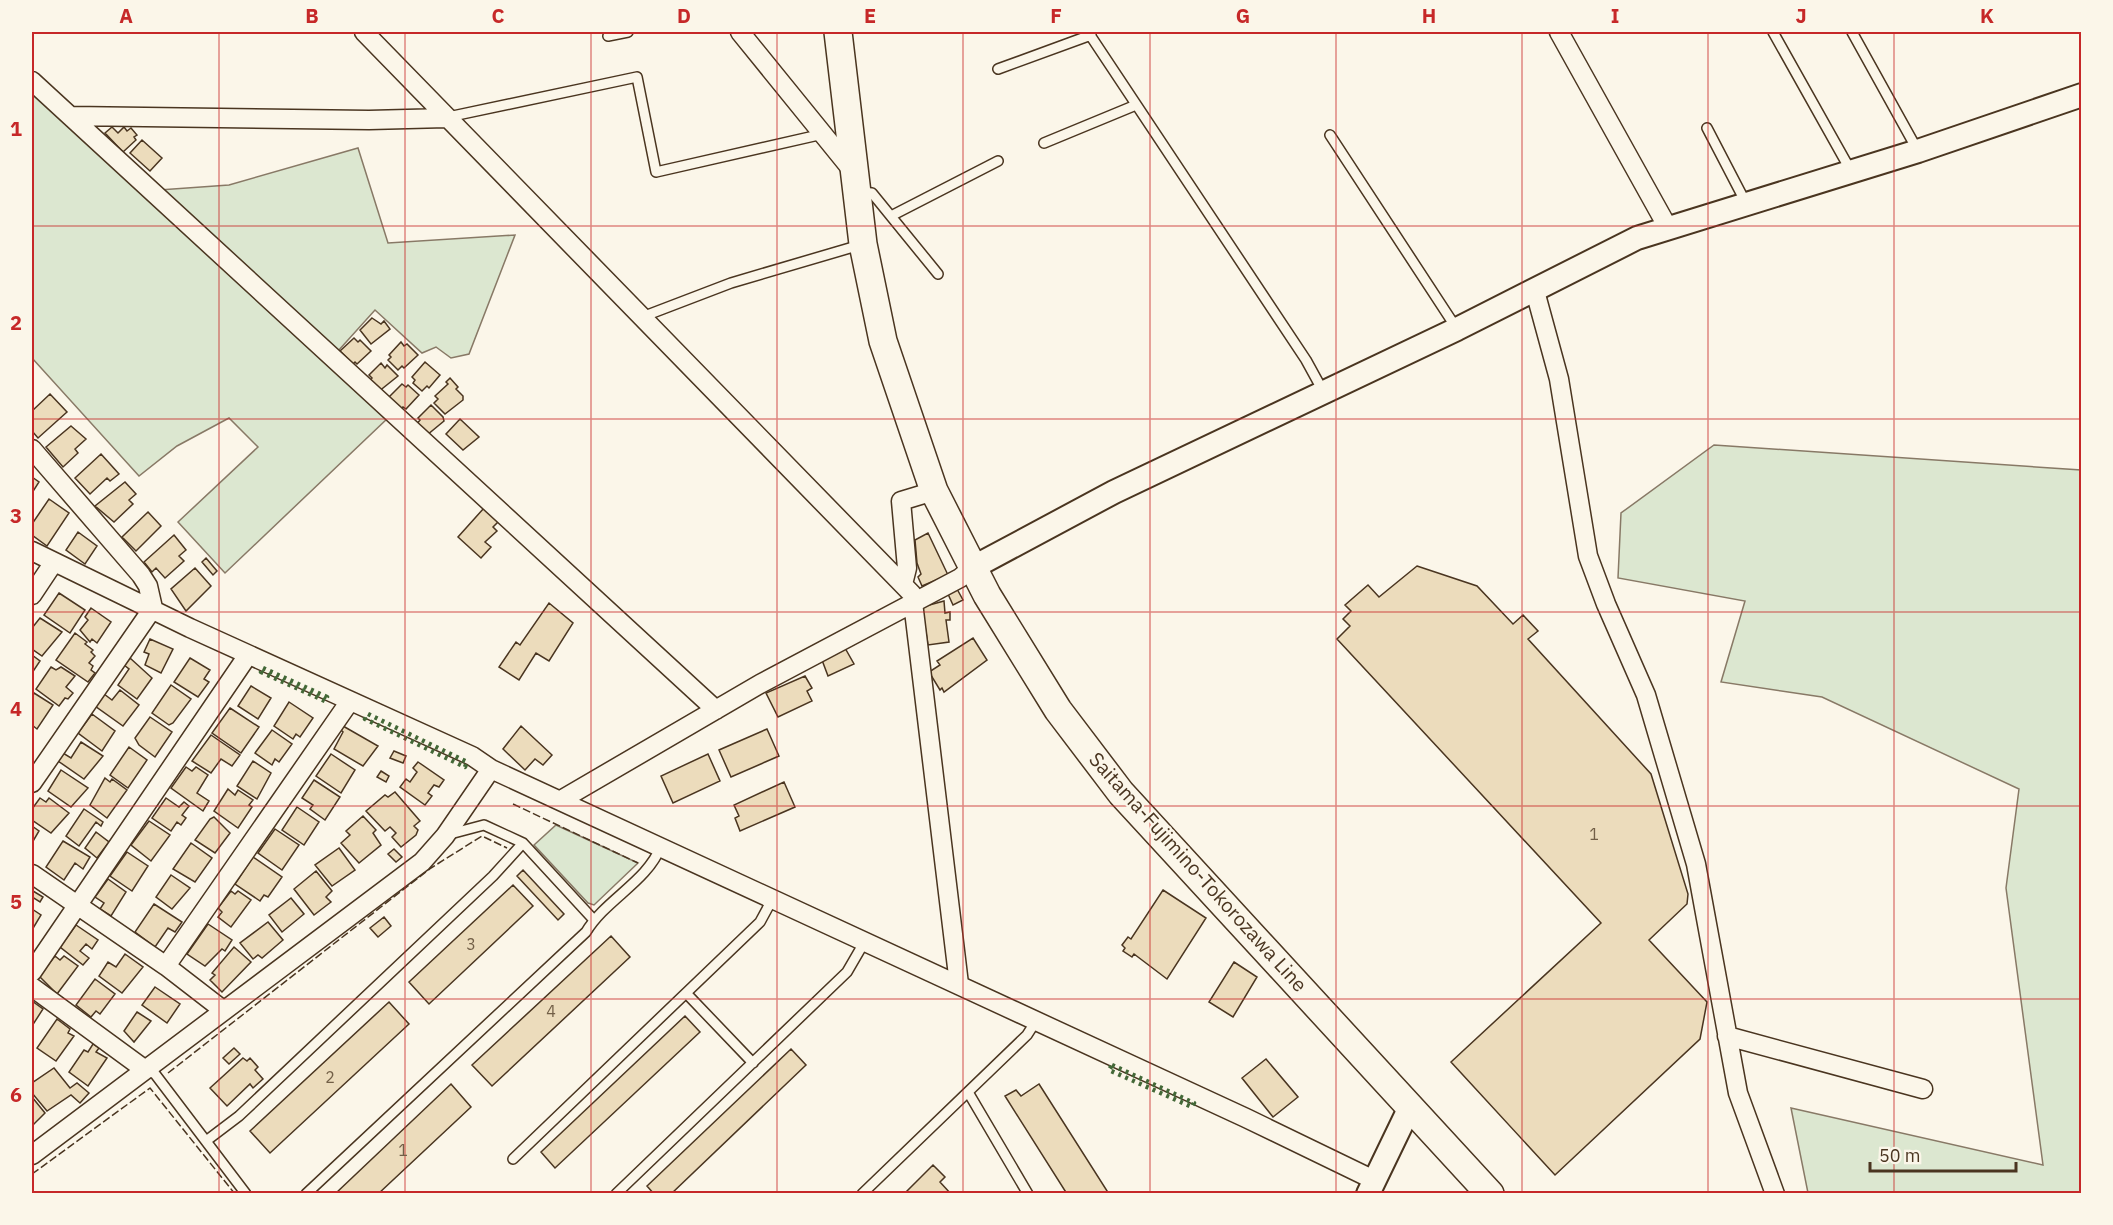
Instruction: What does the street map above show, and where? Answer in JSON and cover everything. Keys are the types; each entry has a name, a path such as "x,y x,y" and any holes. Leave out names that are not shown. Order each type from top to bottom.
{"main road":[{"name":"Saitama-Fujimino-Tokorozawa Line","path":"838,32 862,244 883,341 934,491 972,568 1028,664 1096,763 1490,1194"}],"street":[{"path":"364,32 912,594 959,984"},
{"path":"740,32 823,134 854,181"},
{"path":"1559,32 1667,226"},
{"path":"32,81 716,710"},
{"path":"561,800 812,655 960,578 972,568 1114,492 1535,291 1611,249 1667,226 1918,151 2082,95"},
{"path":"71,116 369,120 446,118"},
{"path":"1535,291 1559,380 1588,556 1646,695 1696,864 1738,1093 1775,1194"},
{"path":"32,449 141,575 148,586 153,608 32,783"},
{"path":"903,584 907,567 901,501 934,491"},
{"path":"33,555 54,562 248,655 472,756 491,769 959,984 1371,1187 1410,1107"},
{"path":"32,595 54,562"},
{"path":"32,972 248,655"},
{"path":"166,966 350,701"},
{"path":"32,1155 422,862 445,836 491,769"},
{"path":"32,874 166,966 223,1010"},
{"path":"32,987 144,1069"},
{"path":"1727,1036 1923,1089"}],"lane":[{"path":"608,36 627,32"},
{"path":"1773,32 1851,171"},
{"path":"1852,32 1918,151"},
{"path":"998,69 1089,33 1300,351 1324,393"},
{"path":"446,118 637,77 656,172 823,134"},
{"path":"1044,143 1136,105"},
{"path":"1707,128 1746,203"},
{"path":"1330,135 1457,329"},
{"path":"891,216 998,161"},
{"path":"854,181 872,193 938,274"},
{"path":"642,317 731,283 862,244"},
{"path":"445,836 484,825 523,843 593,920"},
{"path":"206,1141 256,1100 493,876 523,843"},
{"path":"306,1194 586,932 593,920 654,863 661,846"},
{"path":"513,1159 759,921 773,898"},
{"path":"616,1194 848,972 865,941"},
{"path":"686,993 753,1062"},
{"path":"862,1194 1027,1035 1036,1021"},
{"path":"144,1069 155,1074 246,1194"},
{"path":"968,1092 1028,1194"}],"green space":[{"path":"32,88 145,191 229,185 358,148 388,243 515,235 469,354 451,358 436,347 422,353 375,310 329,361 389,417 225,573 178,522 258,447 229,418 177,446 139,476 32,358"},
{"path":"1714,445 2081,470 2081,1193 1808,1193 1791,1108 2043,1165 2006,888 2019,789 1822,697 1721,682 1745,601 1618,578 1621,513"},
{"path":"556,825 638,863 594,905 588,903 534,845"}],"building":[{"path":"112,127 118,133 124,127 127,131 131,128 137,135 134,137 136,140 123,152 105,133"},
{"path":"142,140 162,158 150,171 130,153"},
{"path":"372,318 381,324 384,321 390,329 371,344 360,330"},
{"path":"354,338 358,342 360,340 371,351 357,364 355,362 351,366 347,362 349,360 340,351"},
{"path":"401,342 404,346 407,344 418,355 404,368 402,366 398,370 388,360 391,357 389,355"},
{"path":"425,362 440,375 429,388 427,386 422,391 413,383 415,380 412,377"},
{"path":"381,363 385,368 387,365 398,376 378,392 368,382 372,378 369,375"},
{"path":"450,378 458,387 456,389 463,396 463,400 445,414 434,403 438,399 435,396 448,384 446,382"},
{"path":"402,384 406,387 408,385 419,395 406,409 403,407 400,410 389,397"},
{"path":"50,394 67,412 38,438 32,431 32,411"},
{"path":"431,405 444,421 427,435 416,425 420,420 418,418"},
{"path":"460,419 479,437 463,450 446,434"},
{"path":"71,426 86,439 75,449 78,453 63,467 46,447"},
{"path":"101,454 119,474 110,481 107,478 90,494 75,478"},
{"path":"32,477 39,482 32,493"},
{"path":"125,482 136,494 129,500 133,504 114,522 95,506"},
{"path":"49,499 69,513 47,546 32,535 32,524"},
{"path":"484,508 498,522 493,527 497,531 485,542 491,547 481,558 458,537"},
{"path":"148,512 161,526 136,551 122,537"},
{"path":"78,532 97,546 85,564 66,550"},
{"path":"928,533 948,575 922,586 918,577 921,574 917,563 915,540"},
{"path":"174,535 186,550 179,556 184,561 165,578 156,568 152,572 144,562"},
{"path":"206,558 217,571 213,575 202,562"},
{"path":"1417,566 1477,586 1513,624 1523,615 1538,631 1528,639 1651,774 1688,894 1687,904 1649,940 1707,1002 1700,1039 1555,1175 1451,1062 1601,923 1337,639 1350,626 1343,619 1351,611 1345,605 1368,585 1379,597"},
{"path":"195,568 211,586 186,611 171,589"},
{"path":"957,589 963,600 953,605 948,594"},
{"path":"59,593 85,610 70,633 44,615"},
{"path":"944,601 945,613 950,612 950,620 946,620 949,642 928,645 922,607"},
{"path":"549,603 573,623 549,661 536,653 519,680 499,667 516,642 520,645"},
{"path":"91,608 111,622 97,643 92,639 90,642 80,630 88,620 85,617"},
{"path":"40,618 62,632 42,656 32,649 32,628"},
{"path":"75,633 87,642 85,644 93,650 91,652 95,656 89,663 93,666 91,670 95,673 88,682 56,660"},
{"path":"973,638 987,660 944,692 942,688 940,690 929,672 940,665 937,661"},
{"path":"150,639 173,649 161,673 145,665 149,654 144,652"},
{"path":"845,648 854,664 828,676 822,660"},
{"path":"32,655 40,661 32,673"},
{"path":"130,658 152,678 137,699 118,685 129,669 124,665"},
{"path":"190,658 210,670 204,679 209,682 198,697 174,682"},
{"path":"51,667 56,670 61,667 75,676 66,687 73,693 59,706 36,689"},
{"path":"805,676 812,688 807,691 812,701 778,717 766,693"},
{"path":"171,685 191,699 169,725 152,713"},
{"path":"251,686 271,698 258,719 238,706"},
{"path":"120,690 139,705 123,726 95,706 104,694 112,700"},
{"path":"34,693 53,705 37,729 32,725 32,696"},
{"path":"289,702 313,718 300,737 296,734 293,739 274,726"},
{"path":"230,708 259,727 241,753 212,733"},
{"path":"92,714 115,731 102,751 78,733"},
{"path":"150,717 172,732 155,757 139,745 135,738"},
{"path":"343,726 378,746 363,766 334,749 343,732 341,730"},
{"path":"521,726 552,755 543,765 535,759 525,770 503,749"},
{"path":"767,729 779,756 731,777 719,750"},
{"path":"272,730 292,744 279,762 275,759 272,765 255,753"},
{"path":"211,735 240,755 232,766 221,759 211,773 192,761"},
{"path":"81,742 103,756 84,779 58,761 63,753 71,758"},
{"path":"129,747 147,760 128,788 110,775"},
{"path":"394,751 406,756 403,763 390,758"},
{"path":"331,754 355,770 341,793 316,776"},
{"path":"708,754 720,781 673,803 661,776"},
{"path":"253,761 271,773 257,799 237,786"},
{"path":"418,762 444,780 439,787 434,785 428,793 432,796 425,805 400,787 406,779 410,782 417,772 413,768"},
{"path":"186,767 192,771 196,767 208,775 197,793 209,801 203,811 171,788"},
{"path":"61,770 88,788 71,807 48,791"},
{"path":"381,771 389,776 386,782 377,777"},
{"path":"105,778 110,782 112,779 127,790 107,818 90,805"},
{"path":"314,780 340,797 325,820 310,809 313,805 302,798"},
{"path":"784,782 795,807 740,831 735,818 739,816 734,805"},
{"path":"228,789 235,795 238,790 253,800 249,805 252,807 238,828 214,811"},
{"path":"395,792 420,821 414,826 418,830 416,835 401,847 392,837 396,833 390,827 385,831 366,811 385,795 388,797"},
{"path":"40,798 46,802 49,798 69,813 51,833 32,820 32,809"},
{"path":"166,798 179,807 184,802 189,806 182,815 186,818 181,825 177,822 171,831 152,818"},
{"path":"297,807 319,822 304,845 282,830"},
{"path":"84,809 103,822 101,826 96,822 79,846 66,836"},
{"path":"363,816 376,830 373,833 381,845 359,863 341,843 350,835 346,831"},
{"path":"214,817 230,833 215,853 195,840 210,819"},
{"path":"149,821 170,835 151,861 131,845"},
{"path":"32,826 39,831 32,843"},
{"path":"275,829 299,845 282,870 258,853"},
{"path":"96,832 109,842 97,858 85,848"},
{"path":"63,841 90,857 83,869 75,863 64,880 46,867"},
{"path":"191,843 212,858 195,882 173,869"},
{"path":"339,848 355,870 332,886 315,865"},
{"path":"394,849 402,857 396,862 388,854"},
{"path":"127,852 148,866 132,891 110,876"},
{"path":"253,857 282,877 268,897 264,895 260,901 235,884"},
{"path":"523,870 564,914 558,920 517,876"},
{"path":"316,871 332,891 326,897 331,902 314,915 294,889"},
{"path":"171,875 190,888 172,909 156,897"},
{"path":"108,879 126,892 111,916 100,909 104,903 95,897"},
{"path":"513,885 533,906 429,1004 409,982"},
{"path":"1163,890 1206,918 1167,979 1134,954 1132,957 1123,951 1125,948 1122,945 1128,937 1131,939"},
{"path":"33,891 43,897 40,902 32,897"},
{"path":"231,891 235,894 238,891 251,900 231,927 218,917 222,912 218,908"},
{"path":"291,898 304,914 282,932 269,915"},
{"path":"154,904 182,922 175,932 168,928 155,947 135,932"},
{"path":"32,909 41,915 32,930"},
{"path":"384,917 391,926 378,937 370,928"},
{"path":"268,922 283,940 262,958 258,955 253,959 240,943"},
{"path":"208,924 232,940 225,951 222,949 205,966 187,954"},
{"path":"76,925 98,940 92,949 86,944 80,951 89,958 83,965 60,947"},
{"path":"611,936 630,957 492,1086 472,1065"},
{"path":"234,947 251,962 222,992 210,980 215,975 212,973"},
{"path":"125,954 143,967 122,993 99,976 108,962 116,967"},
{"path":"55,956 60,960 64,956 78,966 57,994 39,976"},
{"path":"1234,962 1257,977 1233,1017 1209,1002"},
{"path":"95,979 115,994 100,1014 96,1011 91,1017 76,1005"},
{"path":"155,987 180,1004 167,1023 142,1005"},
{"path":"32,1001 43,1009 32,1026"},
{"path":"389,1002 409,1024 270,1153 250,1131"},
{"path":"137,1012 151,1021 134,1042 124,1031"},
{"path":"685,1016 700,1032 555,1168 541,1152"},
{"path":"57,1019 70,1029 68,1033 74,1036 56,1061 37,1048"},
{"path":"93,1044 99,1048 96,1052 107,1058 88,1086 69,1072 84,1050 88,1052"},
{"path":"234,1048 240,1054 229,1064 223,1058"},
{"path":"791,1049 806,1065 671,1194 654,1194 647,1186"},
{"path":"243,1058 247,1061 250,1058 258,1067 255,1070 263,1079 253,1088 250,1084 227,1106 210,1088"},
{"path":"1266,1059 1298,1097 1273,1117 1242,1078"},
{"path":"54,1068 70,1088 77,1083 89,1093 80,1103 71,1095 47,1111 32,1093 32,1083"},
{"path":"451,1084 471,1107 378,1194 335,1194"},
{"path":"1039,1084 1109,1194 1067,1194 1005,1096 1016,1090 1021,1096"},
{"path":"32,1097 45,1113 32,1126"},
{"path":"933,1165 945,1177 940,1182 951,1194 904,1194"}],"hedge":[{"path":"263,668 327,697 325,701 261,672 263,668"},
{"path":"368,714 467,762 465,767 365,719 368,714"},
{"path":"1112,1065 1194,1103 1192,1107 1109,1070 1112,1065"}],"fence":[{"path":"513,804 638,863"},
{"path":"168,1073 431,868 482,836 507,848"},
{"path":"32,1174 150,1088 235,1194"}]}
